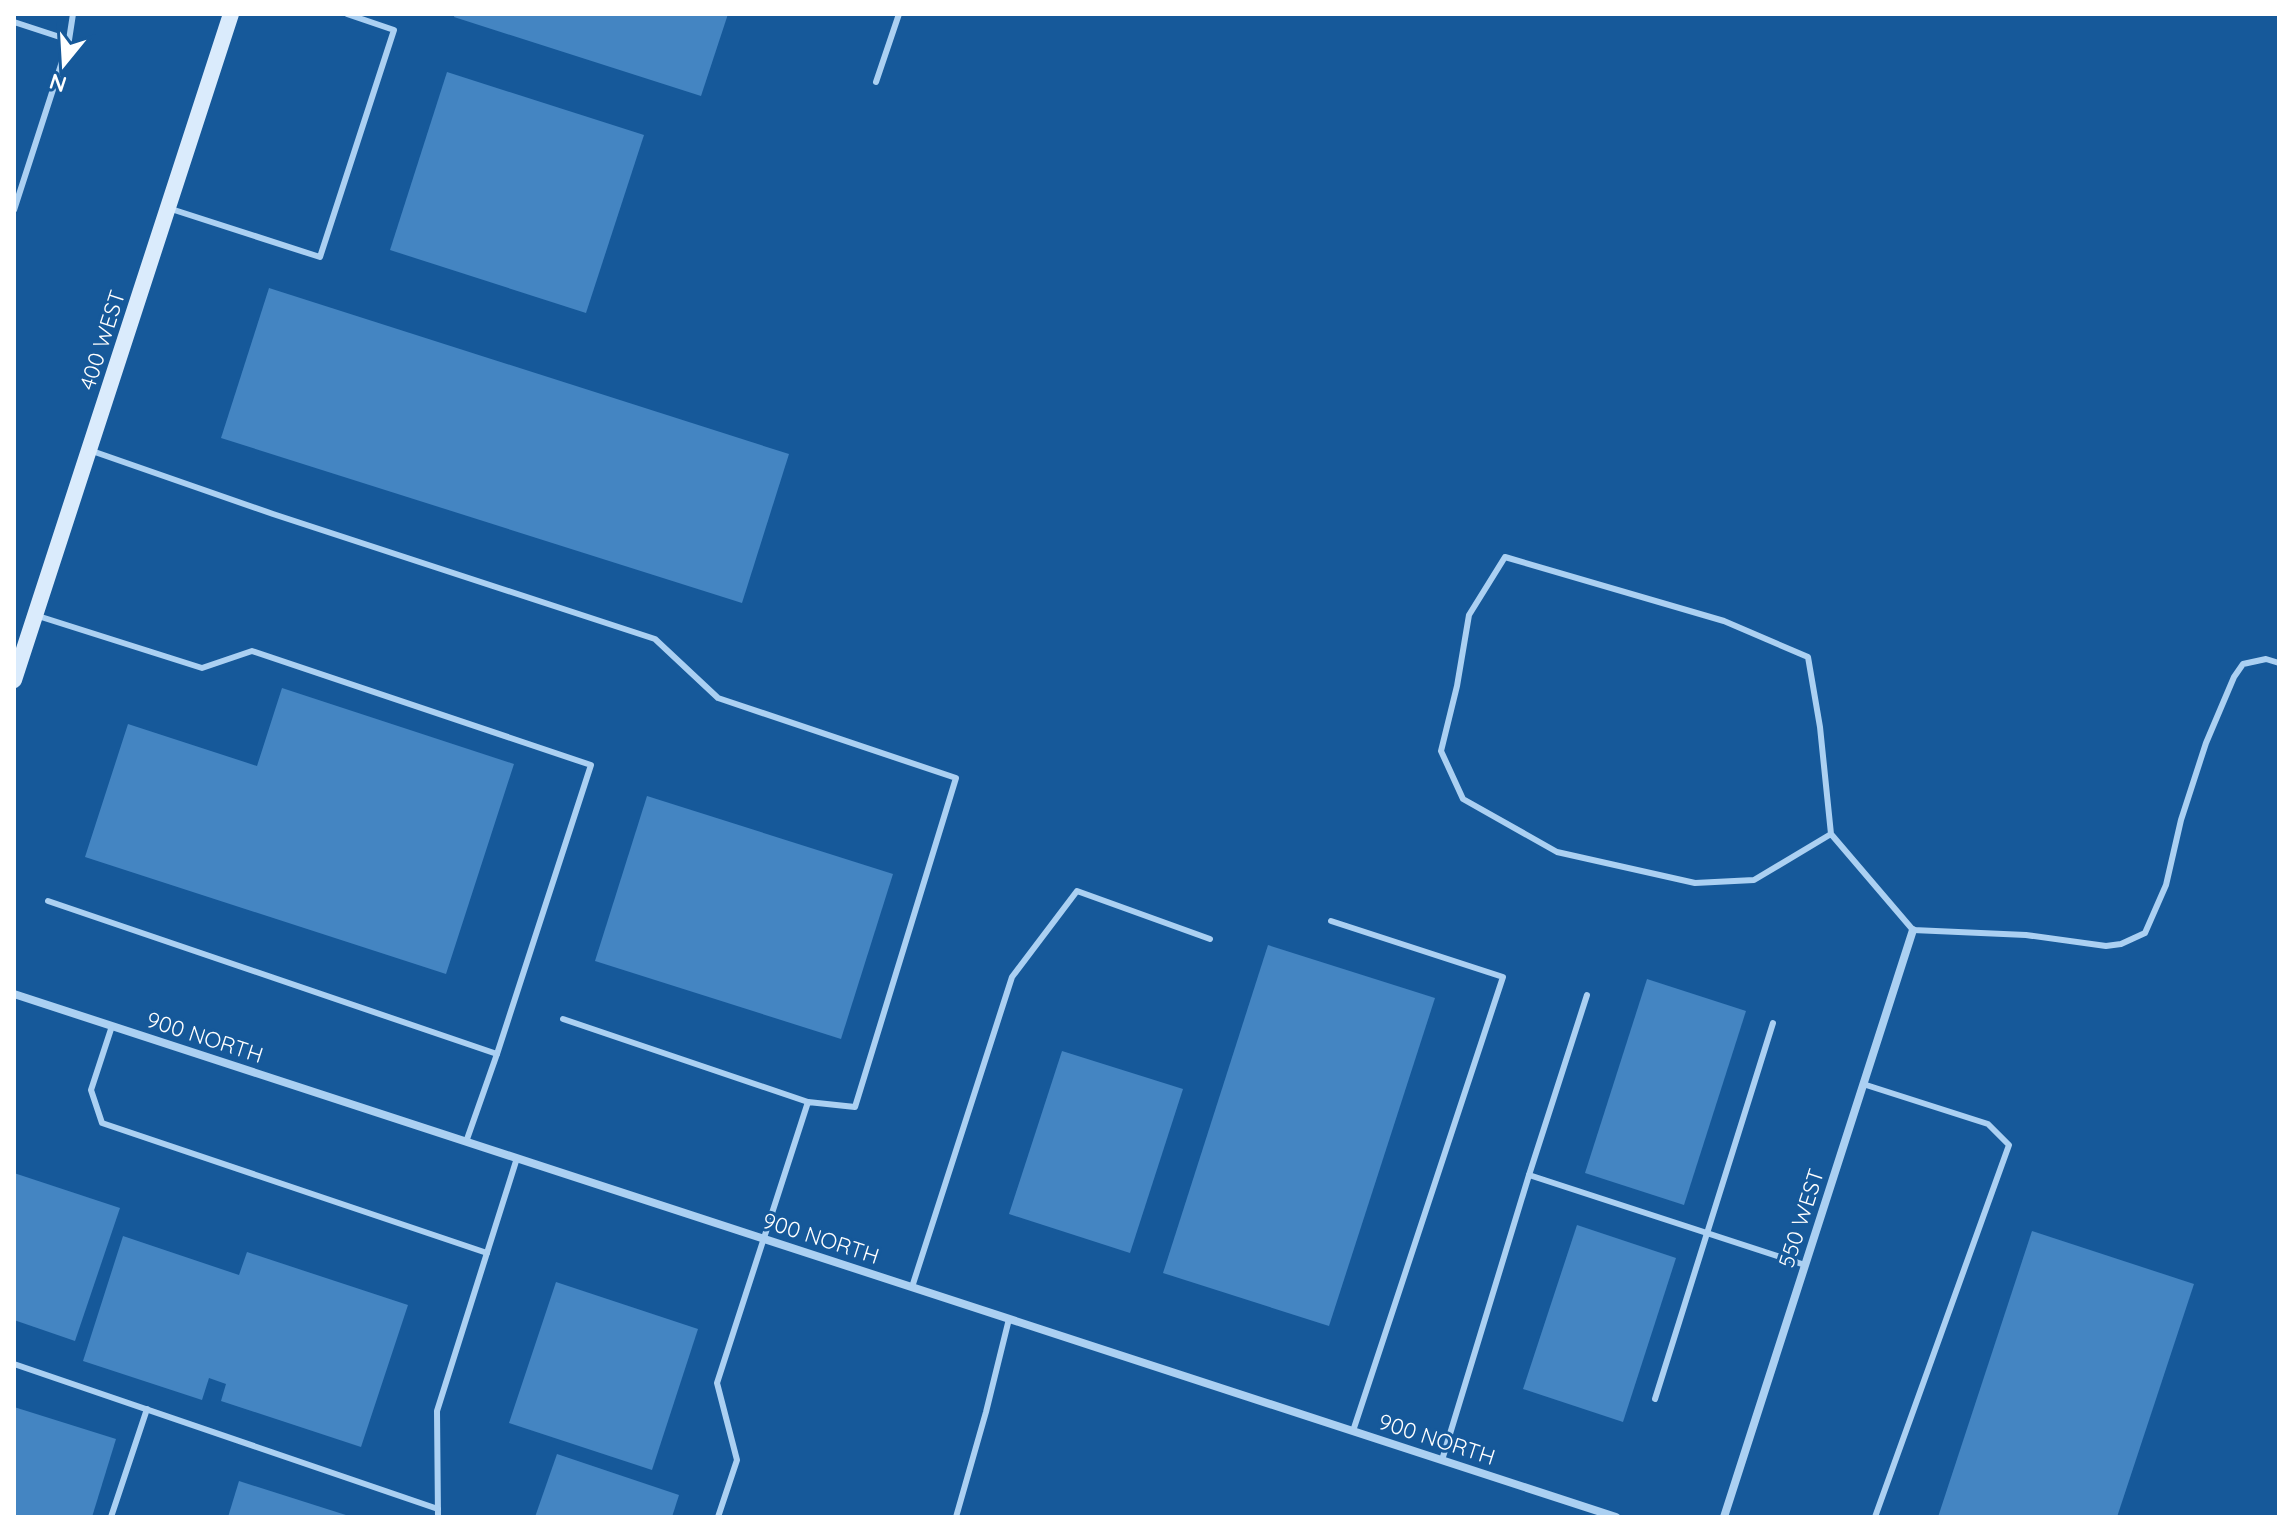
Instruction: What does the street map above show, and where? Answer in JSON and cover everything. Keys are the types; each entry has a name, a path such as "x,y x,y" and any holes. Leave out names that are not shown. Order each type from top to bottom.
{"street":[{"name":"400 WEST","path":"14,680 231,14"},
{"name":"550 WEST","path":"1724,1517 1913,930"},
{"name":"900 NORTH","path":"14,994 1616,1517"}],"lane":[{"path":"14,210 17,191 69,40 73,14"},
{"path":"168,208 320,257 394,30 347,14"},
{"path":"876,82 899,14"},
{"path":"14,22 69,40"},
{"path":"89,450 273,514 655,639 718,698 956,778 855,1107 808,1102 563,1019"},
{"path":"1831,834 1754,880 1695,883 1557,852 1463,799 1441,751 1457,686 1469,615 1505,557 1724,621 1808,657 1820,727 1831,834 1913,930 2026,935 2106,946 2121,944 2145,933 2166,885 2181,820 2206,743 2234,677 2243,664 2266,659 2279,663"},
{"path":"35,615 202,668 252,651 591,765 466,1142"},
{"path":"912,1287 1012,977 1077,891 1210,939"},
{"path":"48,901 497,1054"},
{"path":"1331,921 1503,977 1353,1431"},
{"path":"1442,1460 1587,995"},
{"path":"1655,1399 1773,1023"},
{"path":"112,1026 91,1090 102,1123 487,1253"},
{"path":"1863,1084 1988,1124 2009,1145 1875,1517"},
{"path":"718,1517 737,1460 717,1383 808,1102"},
{"path":"14,1364 438,1513 437,1411 517,1158"},
{"path":"1529,1175 1805,1265"},
{"path":"956,1517 1009,1319"},
{"path":"111,1517 147,1409"}],"building":[{"path":"455,14 728,14 701,96 454,17"},
{"path":"447,72 644,135 586,313 390,250"},
{"path":"269,288 789,454 742,603 221,438"},
{"path":"282,688 514,764 446,974 85,857 128,724 257,766"},
{"path":"647,796 893,874 841,1039 595,961"},
{"path":"1268,945 1435,998 1329,1326 1163,1273"},
{"path":"1647,979 1746,1011 1684,1205 1585,1173"},
{"path":"1062,1051 1183,1089 1130,1253 1009,1214"},
{"path":"14,1173 120,1208 75,1341 14,1320"},
{"path":"1577,1225 1676,1258 1623,1422 1523,1389"},
{"path":"2032,1231 2194,1284 2117,1517 1938,1517"},
{"path":"123,1236 239,1275 247,1252 408,1305 361,1447 221,1401 226,1384 209,1378 202,1400 83,1361"},
{"path":"556,1282 698,1329 652,1470 509,1423"},
{"path":"14,1407 116,1439 92,1517 14,1517"},
{"path":"557,1454 679,1495 672,1517 535,1517"},
{"path":"239,1481 349,1516 349,1517 228,1517"}]}
